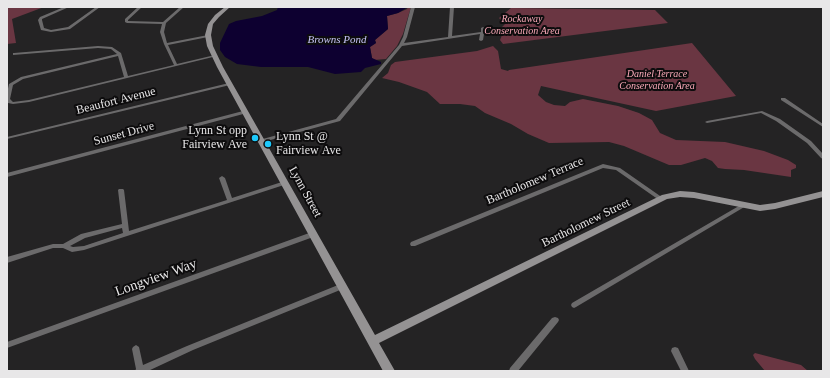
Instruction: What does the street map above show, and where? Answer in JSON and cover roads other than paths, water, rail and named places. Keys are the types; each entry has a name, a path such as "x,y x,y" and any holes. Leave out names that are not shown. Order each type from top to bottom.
{"main road":[{"path":"208,36 212,23 217,16 228,7"},
{"name":"Lynn Street","path":"208,36 210,46 229,84 343,286 389,371"},
{"name":"Bartholomew Street","path":"373,341 661,199 680,194 694,195 760,208 775,206 823,194"}],"street":[{"path":"66,7 41,18 42,29 46,31 73,27 98,7"},
{"path":"140,7 126,20 127,22 164,23"},
{"path":"175,64 162,32 164,23 182,7"},
{"path":"261,141 338,120 401,45 405,37 413,7"},
{"path":"450,38 452,7"},
{"path":"481,40 483,28"},
{"path":"401,45 482,33"},
{"path":"166,44 208,36"},
{"path":"14,54 104,47 114,48 119,55 126,76"},
{"path":"119,55 20,78 10,86 8,99 10,102 19,102 51,96 175,64 215,56"},
{"name":"Beaufort Avenue","path":"7,138 229,84"},
{"path":"783,99 823,126"},
{"name":"Sunset Drive","path":"7,175 245,112"},
{"path":"707,122 762,112 778,120 809,142 823,157"},
{"name":"Bartholomew Terrace","path":"413,244 603,166 618,169 661,199"},
{"path":"222,178 230,201"},
{"path":"64,246 68,249 76,250 285,182"},
{"path":"121,190 126,234"},
{"path":"574,305 744,205"},
{"path":"7,260 53,246 64,246 82,236 125,225"},
{"name":"Longview Way","path":"7,345 314,234"},
{"path":"136,349 140,371 190,348 343,286"},
{"path":"513,371 555,320"},
{"path":"675,351 685,371"}],"water":[{"name":"Browns Pond","path":"278,7 408,7 398,13 387,16 388,29 375,40 376,43 370,47 372,58 381,62 381,64 365,68 361,72 335,74 308,67 261,67 237,64 225,57 220,50 220,43 229,24 236,21 262,16 277,10"}],"place":[{"name":"Lynn St opp Fairview Ave","path":"255,138"},
{"name":"Lynn St @ Fairview Ave","path":"268,144"}],"park label":[{"name":"Rockaway Conservation Area","path":"522,24"},
{"name":"Daniel Terrace Conservation Area","path":"657,80"}]}
